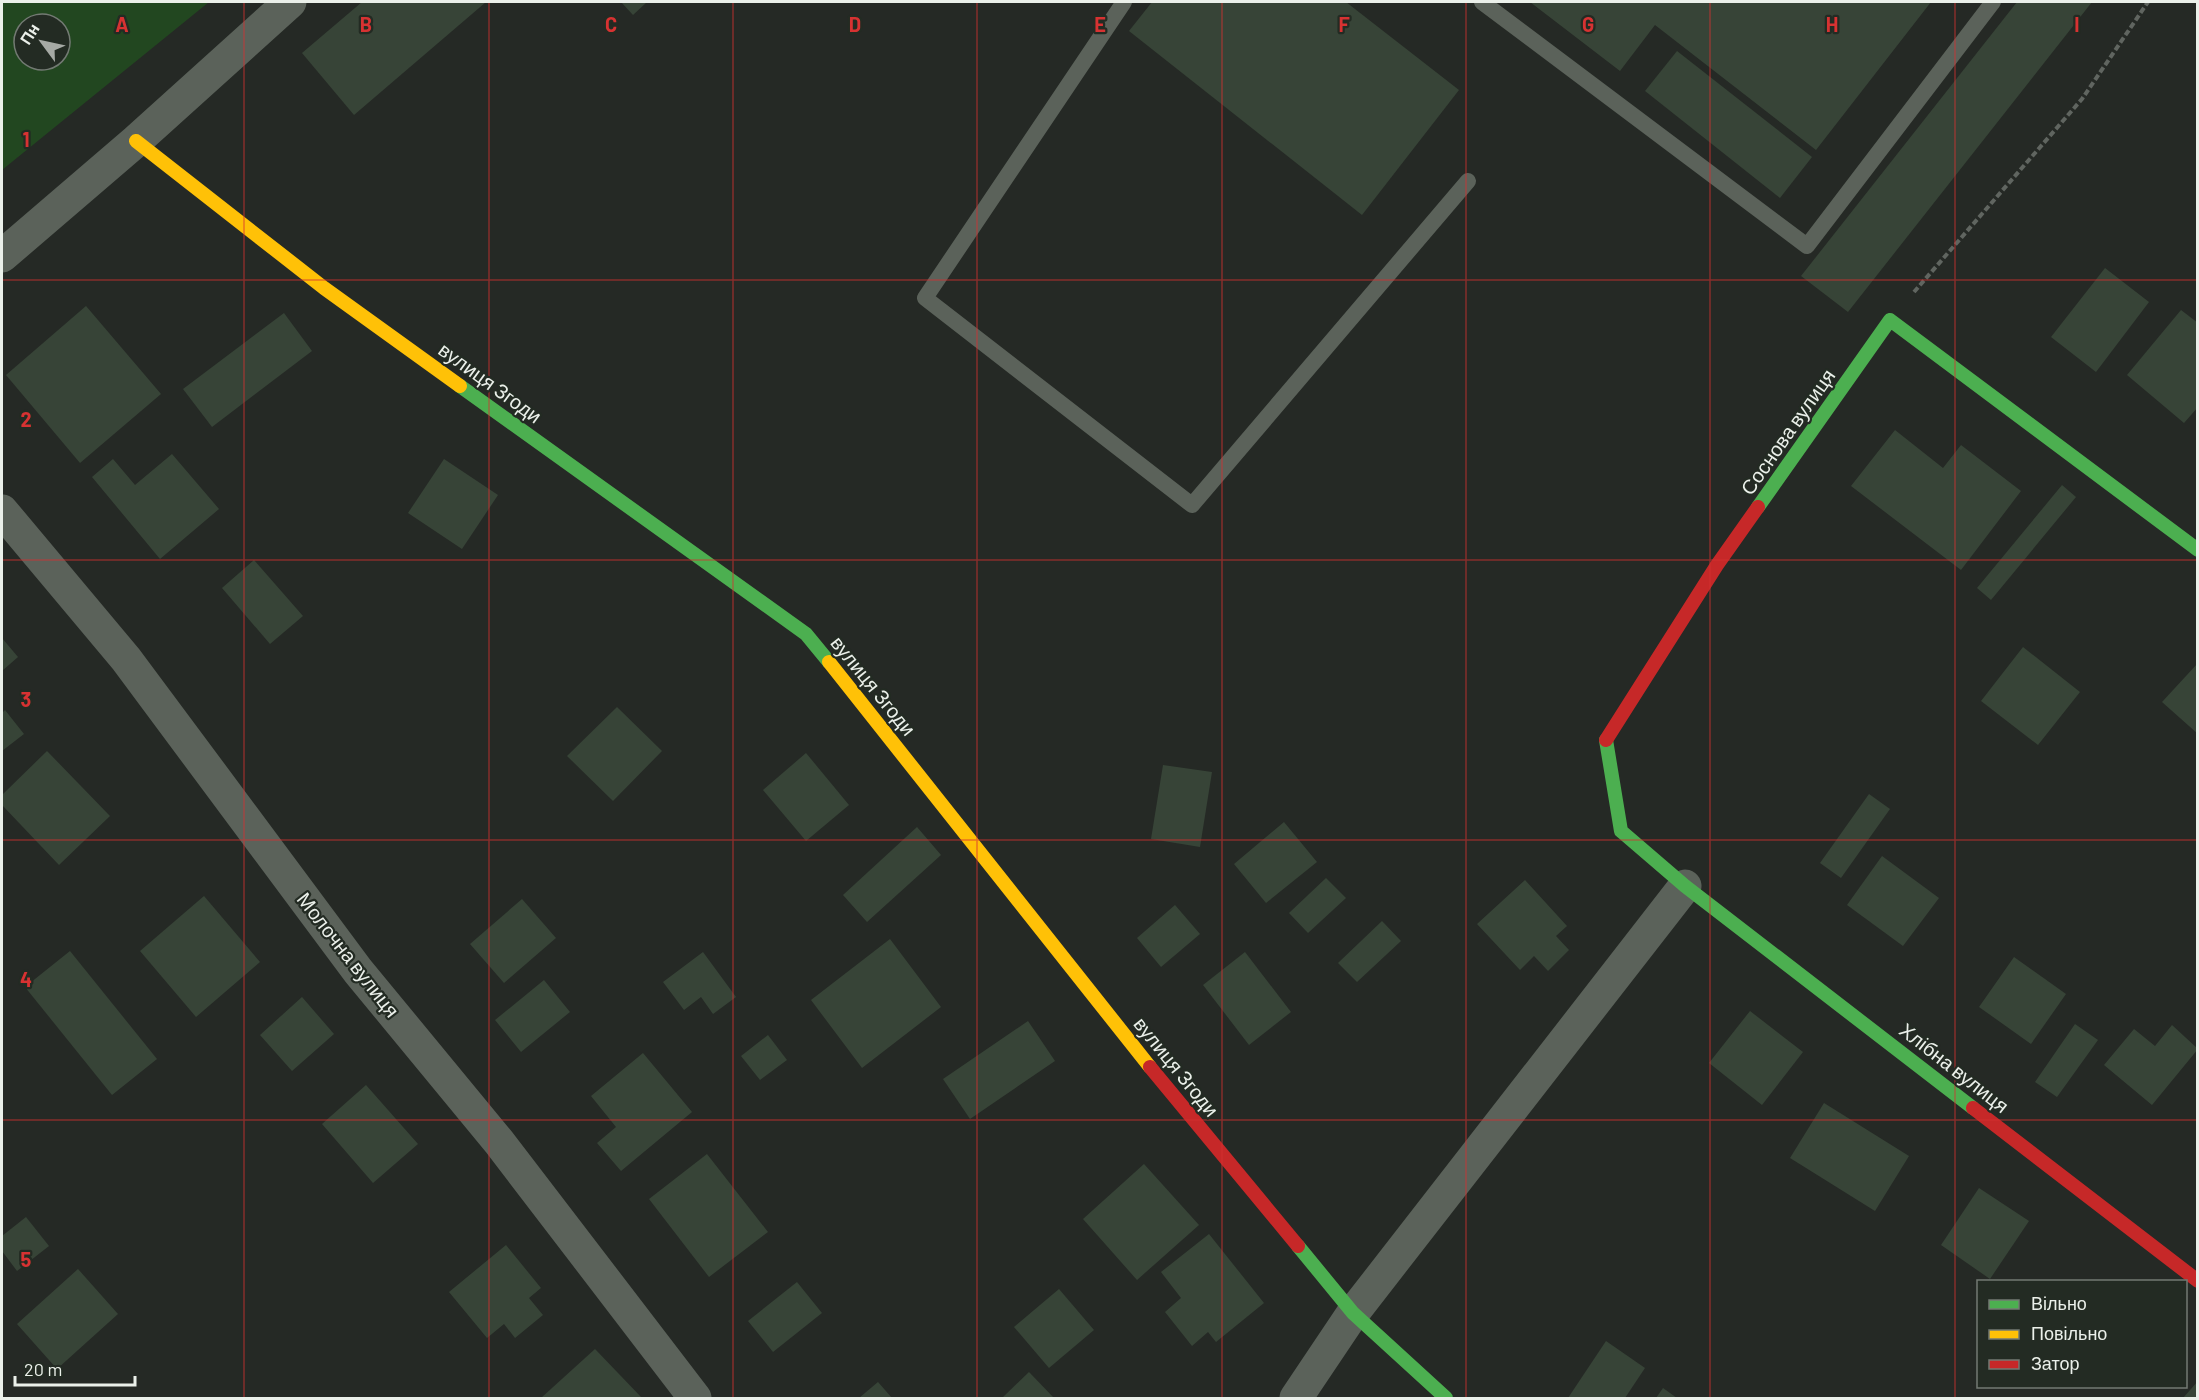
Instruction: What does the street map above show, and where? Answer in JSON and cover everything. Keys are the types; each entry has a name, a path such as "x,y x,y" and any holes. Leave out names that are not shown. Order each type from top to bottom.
{"street":[{"path":"2,256 136,141 290,2"},
{"name":"вулиця Згоди","path":"136,141 324,288 806,634 936,794 1165,1086 1353,1313 1446,1398"},
{"path":"1890,320 2198,550"},
{"name":"Соснова вулиця","path":"1685,886 1621,831 1605,742 1717,565 1890,320"},
{"name":"Молочна вулиця","path":"2,511 126,659 358,971 499,1142 695,1398"},
{"path":"1296,1398 1353,1313 1685,886"},
{"name":"Хлібна вулиця","path":"1685,886 2198,1281"}],"lane":[{"path":"1124,2 925,298 1192,505 1468,181"},
{"path":"1482,2 1806,246 1993,2"}],"path":[{"path":"1890,320 2082,99 2148,2"}],"green space":[{"path":"2,2 209,2 2,170"}],"building":[{"path":"362,2 486,2 354,115 302,53"},
{"path":"621,2 647,2 633,15"},
{"path":"1152,2 1346,2 1459,90 1362,215 1129,31"},
{"path":"1530,2 1931,2 1816,150 1655,25 1620,71"},
{"path":"2017,2 2092,2 1848,312 1801,276"},
{"path":"1677,51 1812,157 1780,198 1645,91"},
{"path":"2105,268 2149,302 2096,372 2051,337"},
{"path":"86,306 161,394 80,463 6,375"},
{"path":"2181,310 2198,323 2198,407 2184,423 2127,375"},
{"path":"284,313 312,351 212,427 183,389"},
{"path":"1895,430 1943,468 1961,445 2021,491 1961,570 1851,486"},
{"path":"172,454 219,509 160,559 92,477 113,459 135,485"},
{"path":"444,459 498,495 462,549 408,513"},
{"path":"2062,485 2076,497 1991,600 1977,588"},
{"path":"254,560 303,616 270,644 222,588"},
{"path":"2,638 18,657 2,671"},
{"path":"2023,647 2080,692 2038,745 1981,701"},
{"path":"2198,663 2198,734 2162,702"},
{"path":"617,707 662,751 613,801 567,756"},
{"path":"5,710 24,734 2,751 2,713"},
{"path":"47,751 110,816 59,865 2,805 2,795"},
{"path":"806,753 849,805 806,841 763,790"},
{"path":"1163,765 1212,772 1200,847 1151,839"},
{"path":"1869,794 1890,809 1841,878 1820,863"},
{"path":"1284,822 1317,862 1266,903 1234,864"},
{"path":"917,827 941,855 867,922 843,895"},
{"path":"1882,856 1939,898 1903,946 1847,905"},
{"path":"1326,878 1346,898 1308,933 1289,913"},
{"path":"1525,880 1567,926 1556,936 1569,950 1548,971 1534,956 1520,970 1477,924"},
{"path":"204,896 260,962 196,1017 140,951"},
{"path":"522,899 556,938 504,983 470,944"},
{"path":"1175,905 1200,934 1161,967 1137,938"},
{"path":"1382,921 1401,941 1357,982 1338,963"},
{"path":"890,939 941,1007 862,1068 811,1000"},
{"path":"70,951 157,1059 112,1095 25,987"},
{"path":"703,952 736,997 713,1014 701,997 684,1010 663,982"},
{"path":"1245,952 1291,1012 1249,1045 1203,985"},
{"path":"2014,957 2066,994 2031,1044 1979,1007"},
{"path":"544,980 570,1012 521,1052 495,1020"},
{"path":"302,997 334,1034 292,1071 260,1035"},
{"path":"1750,1011 1803,1052 1762,1105 1709,1063"},
{"path":"1028,1021 1055,1061 970,1119 943,1079"},
{"path":"2075,1024 2098,1040 2057,1097 2035,1082"},
{"path":"2172,1025 2198,1049 2152,1105 2104,1065 2134,1029 2155,1046"},
{"path":"768,1035 787,1060 760,1080 741,1056"},
{"path":"643,1053 692,1112 621,1171 597,1143 616,1127 591,1096"},
{"path":"366,1085 418,1144 373,1183 322,1124"},
{"path":"1824,1103 1909,1156 1875,1211 1790,1158"},
{"path":"707,1154 768,1232 709,1277 649,1199"},
{"path":"1144,1164 1199,1225 1137,1280 1083,1219"},
{"path":"1979,1188 2029,1221 1990,1279 1941,1245"},
{"path":"26,1217 49,1246 17,1271 2,1251 2,1236"},
{"path":"1209,1234 1264,1303 1216,1342 1208,1332 1192,1346 1165,1312 1181,1298 1161,1272"},
{"path":"506,1245 541,1288 529,1298 543,1315 515,1338 504,1324 487,1338 449,1292"},
{"path":"78,1269 118,1314 57,1369 17,1324"},
{"path":"797,1282 822,1313 773,1352 748,1321"},
{"path":"1059,1289 1094,1330 1049,1368 1014,1327"},
{"path":"1606,1341 1645,1368 1625,1398 1568,1398"},
{"path":"595,1349 642,1398 541,1398"},
{"path":"1029,1372 1054,1398 1002,1398"},
{"path":"2198,1381 2198,1398 2183,1398"},
{"path":"878,1382 892,1398 859,1398"},
{"path":"1663,1388 1677,1398 1656,1398"}],"traffic: fast":[{"path":"1758,507 1890,320 2198,550"},
{"path":"460,386 806,634 829,662"},
{"path":"1606,740 1621,831 1685,886 1973,1108"},
{"path":"1298,1246 1353,1313 1446,1398"}],"traffic: slow":[{"path":"136,141 324,288 460,386"},
{"path":"829,662 1150,1067"}],"traffic: jam":[{"path":"1606,740 1717,565 1758,507"},
{"path":"1150,1067 1298,1246"},
{"path":"1973,1108 2198,1281"}]}
